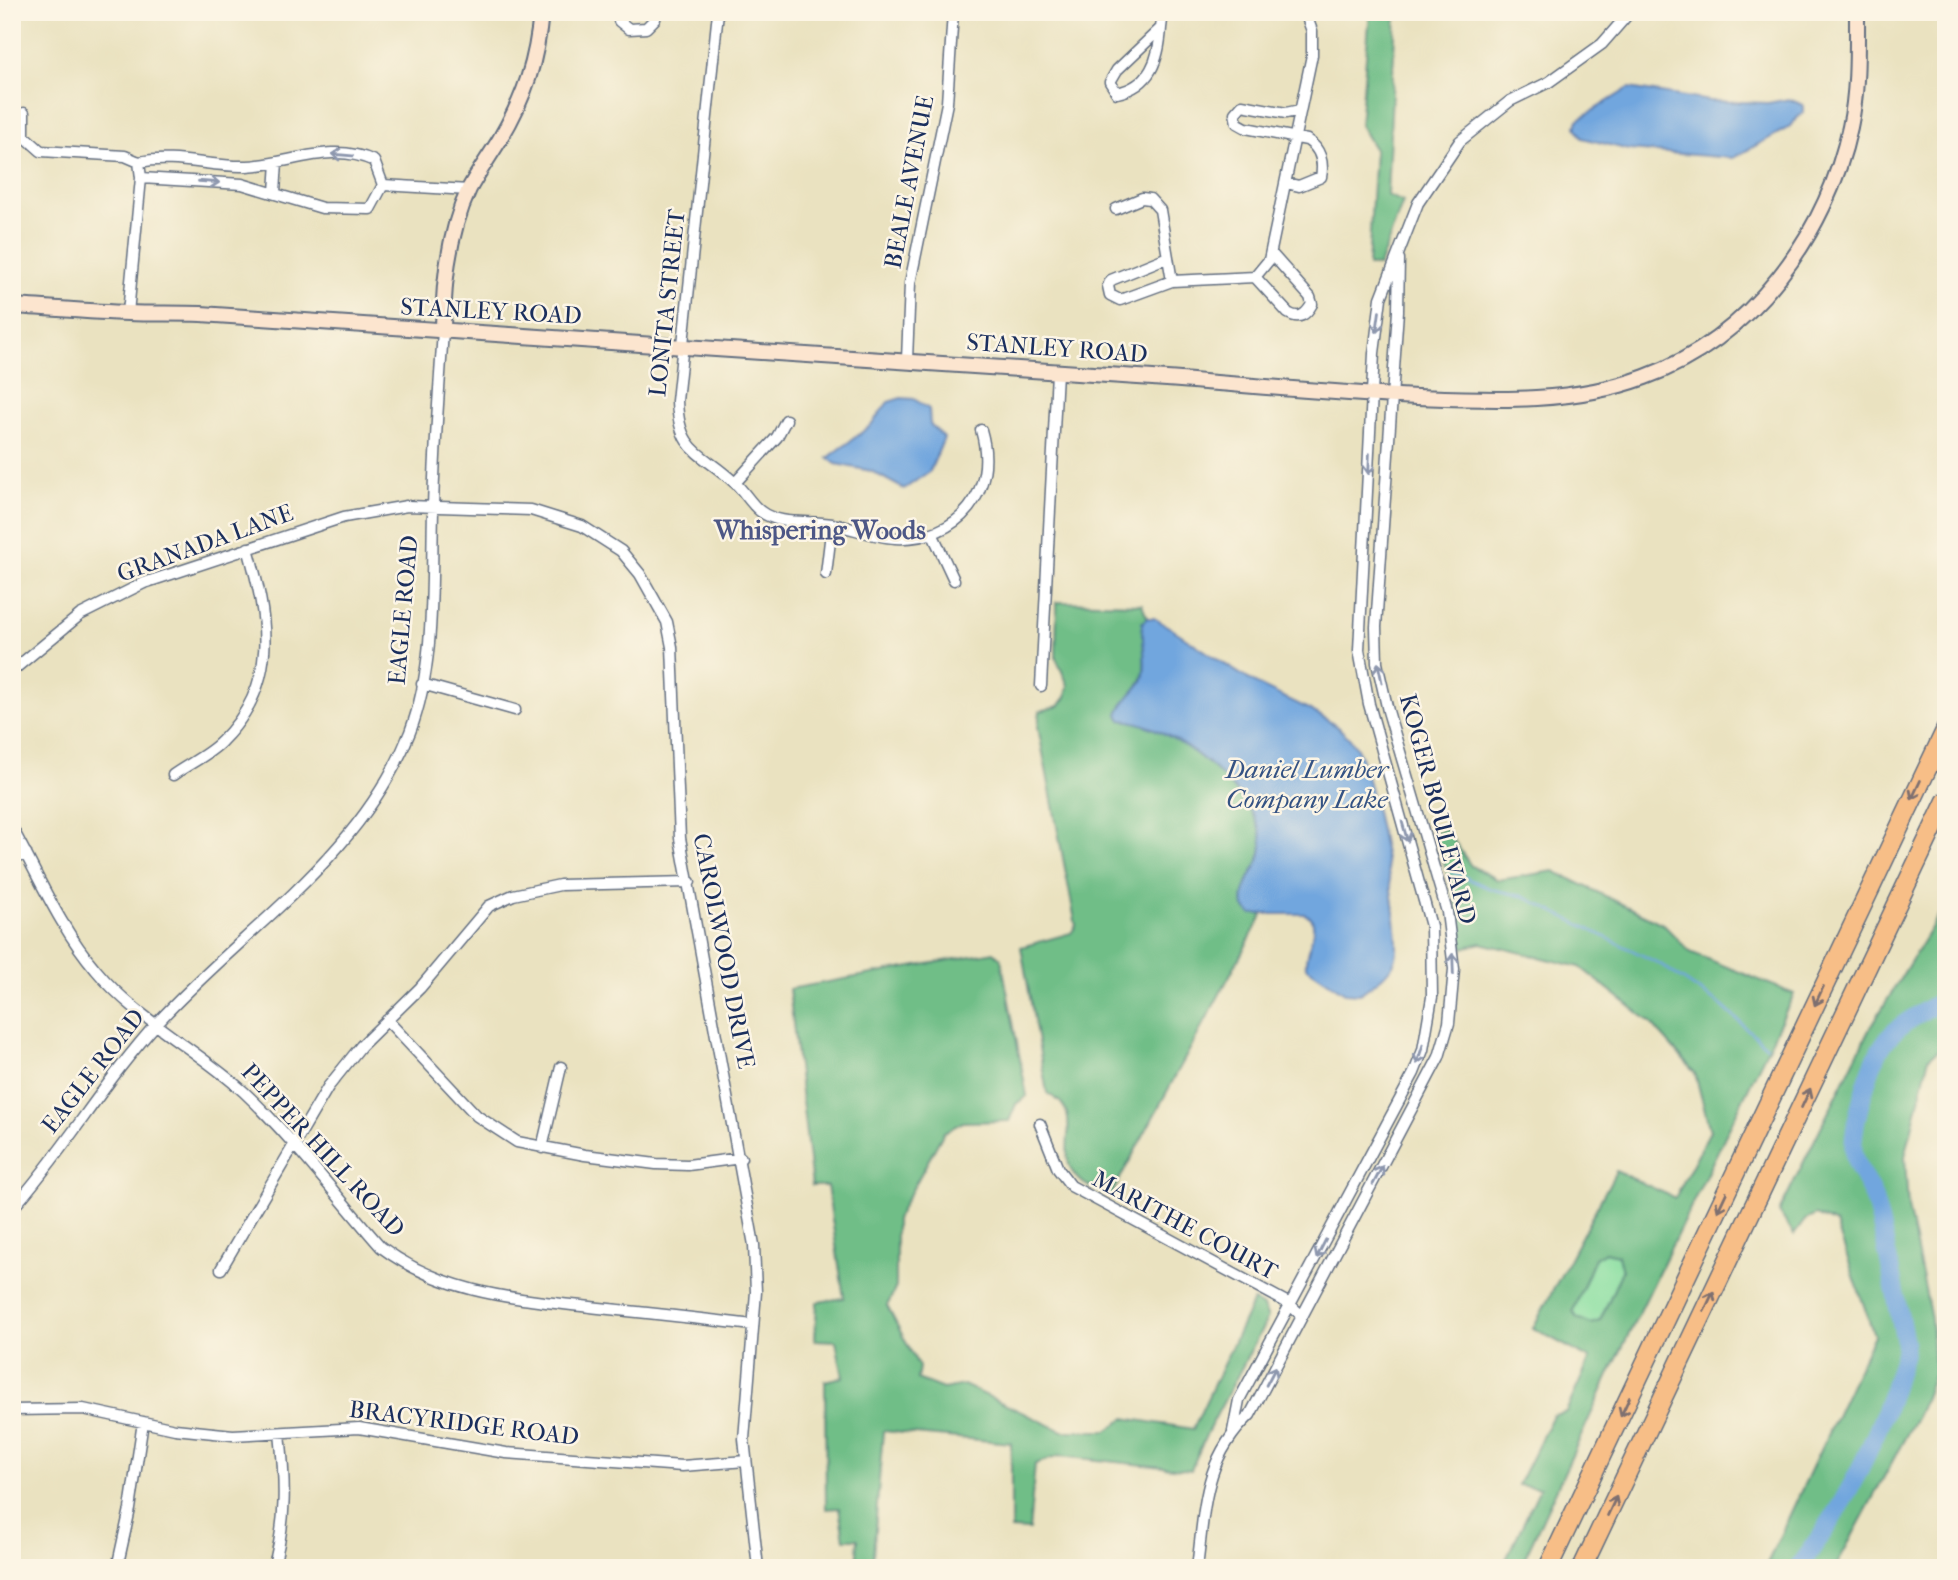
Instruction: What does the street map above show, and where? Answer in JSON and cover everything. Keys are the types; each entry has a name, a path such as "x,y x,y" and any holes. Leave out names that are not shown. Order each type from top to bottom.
{"highway":[{"path":"1548,1568 1946,729"},
{"path":"1582,1568 1946,801"},
{"path":"1892,914 1946,822"}],"street":[{"name":"EAGLE ROAD","path":"12,1209 157,1023 220,959 316,872 362,822 410,731 422,684 430,614 443,293 454,238 469,190 500,139 526,88 537,54 541,12"},
{"path":"619,12 619,21 629,29 646,28 656,19 656,12"},
{"name":"LONITA STREET","path":"718,12 677,401 678,425 687,444 735,482 760,511 778,519 832,524 892,538 933,535"},
{"name":"BEALE AVENUE","path":"907,360 910,283 947,103 953,12"},
{"path":"1161,28 1117,70 1110,82 1117,93 1131,90 1154,69 1161,28 1163,12"},
{"path":"1168,257 1123,274 1108,286 1110,295 1119,300 1172,281 1255,276 1262,271 1271,253 1313,41 1306,12"},
{"path":"1399,259 1418,203 1460,141 1510,101 1549,82 1602,44 1630,12"},
{"name":"STANLEY ROAD","path":"12,306 193,314 907,360 1371,395 1514,400 1563,396 1646,377 1718,337 1776,282 1808,236 1827,197 1851,119 1857,63 1857,12"},
{"path":"1286,183 1299,186 1321,177 1323,166 1314,144 1246,128 1237,123 1235,113 1242,105 1286,113 1300,110"},
{"path":"24,113 24,136 41,151 125,156 139,162 155,160 243,166 277,162 314,153 361,157 376,163 383,185 370,209 322,208 242,184 141,178"},
{"path":"128,313 141,178 139,162"},
{"path":"275,192 277,162"},
{"path":"383,185 469,190"},
{"path":"1116,209 1142,198 1156,203 1160,210 1172,281"},
{"path":"1255,276 1288,313 1295,317 1302,316 1308,310 1312,304 1310,298 1271,253"},
{"name":"KOGER BOULEVARD","path":"1233,1432 1239,1399 1288,1303 1319,1254 1414,1073 1423,1049 1432,997 1431,926 1369,704 1359,650 1371,395 1381,298 1388,275 1399,259"},
{"name":"KOGER BOULEVARD","path":"1197,1568 1209,1475 1233,1432 1250,1415 1439,1057 1452,999 1452,940 1447,912 1388,711 1377,663 1376,627 1393,396 1399,259"},
{"path":"1041,687 1058,372"},
{"path":"735,482 777,437 786,420"},
{"path":"954,580 933,535 962,515 981,488 986,472 987,450 981,430"},
{"name":"GRANADA LANE","path":"12,671 80,615 144,583 344,517 387,508 433,507"},
{"name":"CAROLWOOD DRIVE","path":"433,507 503,507 531,510 562,518 601,537 621,551 640,574 667,622 672,647 680,838 741,1158 754,1245 756,1292 744,1426 758,1568"},
{"path":"827,575 832,524"},
{"path":"173,775 221,743 242,717 258,687 265,655 265,626 261,596 248,548"},
{"path":"422,684 515,710"},
{"name":"PEPPER HILL ROAD","path":"12,828 70,938 98,973 246,1093 381,1247 412,1267 449,1284 493,1296 753,1325"},
{"path":"12,860 26,853"},
{"path":"221,1269 292,1144 328,1087 419,988 489,906 513,895 560,885 690,882"},
{"path":"387,1020 477,1116 517,1142 656,1164 688,1165 741,1158"},
{"path":"542,1148 561,1068"},
{"name":"MARITHE COURT","path":"1040,1124 1058,1169 1071,1186 1288,1303 1302,1316"},
{"name":"BRACYRIDGE ROAD","path":"12,1410 83,1409 143,1422 233,1435 359,1428 506,1453 681,1466 746,1461"},
{"path":"117,1568 131,1509 143,1422"},
{"path":"273,1568 284,1524 286,1492 280,1433"}],"green space":[{"path":"1370,12 1396,12 1387,195 1403,202 1379,266 1368,266 1375,150 1360,125"},
{"path":"1057,602 1142,604 1147,618 1142,623 1143,676 1120,709 1118,714 1121,720 1163,733 1186,746 1208,764 1246,803 1257,824 1262,843 1259,860 1245,888 1244,907 1251,914 1263,914 1110,1197 1079,1180 1070,1168 1067,1148 1068,1120 1061,1103 1047,1093 1021,947 1071,933 1076,926 1038,727 1040,711 1059,706 1066,697 1068,685 1056,658"},
{"path":"1446,829 1471,866 1498,880 1554,871 1663,924 1690,952 1794,994 1611,1371 1520,1568 1502,1568 1540,1488 1518,1485 1553,1415 1566,1412 1590,1359 1533,1328 1616,1171 1675,1198 1710,1131 1695,1073 1650,1022 1580,967 1481,943 1463,948 1459,915 1435,832","holes":["1605,1252 1618,1255 1622,1271 1600,1321 1591,1324 1577,1318 1573,1311 1595,1258"]},
{"path":"1946,909 1946,1044 1929,1058 1905,1157 1908,1207 1931,1319 1934,1373 1921,1408 1835,1568 1765,1568 1874,1335 1836,1224 1816,1215 1805,1220 1794,1235 1779,1212 1869,1030 1939,915"},
{"path":"994,952 1001,959 1027,1096 1016,1104 1009,1121 963,1122 944,1132 896,1219 896,1287 887,1306 919,1367 917,1379 943,1389 964,1385 1062,1431 1107,1431 1125,1418 1193,1429 1253,1301 1263,1307 1268,1318 1207,1433 1191,1470 1059,1456 1035,1464 1029,1530 1011,1529 1011,1443 883,1431 872,1568 856,1568 858,1539 844,1539 839,1508 826,1509 825,1381 843,1377 836,1341 815,1340 817,1302 844,1298 827,1186 812,1186 789,989"},
{"path":"1605,1252 1618,1255 1622,1271 1600,1321 1591,1324 1577,1318 1573,1311 1595,1258"}],"water":[{"path":"1629,88 1710,101 1768,103 1789,99 1803,105 1803,112 1788,128 1733,158 1629,150 1582,138 1576,127 1578,120"},
{"path":"901,398 914,399 929,409 930,424 944,438 930,471 904,489 871,471 836,464 828,458 870,426 888,402"},
{"name":"Daniel Lumber Company Lake","path":"1147,618 1154,618 1257,684 1323,717 1346,734 1355,745 1362,759 1377,815 1397,942 1396,957 1390,969 1360,994 1345,993 1306,967 1313,930 1311,917 1304,914 1251,914 1244,907 1245,888 1259,860 1262,843 1257,824 1246,803 1229,783 1186,746 1163,733 1121,720 1118,714 1120,709 1144,676 1142,623"}],"waterway":[{"path":"1451,871 1491,889 1522,896 1660,964 1722,1006 1766,1046"},
{"path":"1798,1568 1833,1518 1862,1466 1885,1411 1904,1353 1905,1341 1879,1216 1872,1193 1854,1155 1855,1130 1862,1097 1873,1065 1885,1042 1905,1023 1946,998"}],"district":[{"name":"Whispering Woods","path":"820,530"}]}
